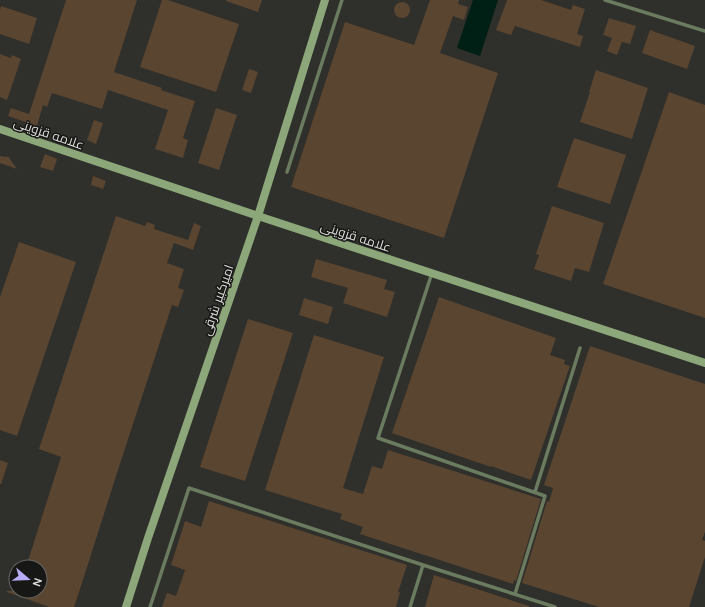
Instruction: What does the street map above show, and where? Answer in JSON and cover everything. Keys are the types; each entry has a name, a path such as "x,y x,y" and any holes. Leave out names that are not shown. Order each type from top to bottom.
{"street":[{"name":"امیرکبیر شرقی","path":"126,607 148,538 258,216 325,0"},
{"name":"علامه قزوینی","path":"0,129 705,364"}],"lane":[{"path":"287,172 342,0"},
{"path":"605,0 705,31"},
{"path":"432,273 378,438 545,496 515,594"},
{"path":"535,492 580,348"},
{"path":"150,607 189,488 555,607"},
{"path":"410,607 423,565"}],"shaded area":[{"path":"473,0 498,0 480,56 457,48"}],"building":[{"path":"66,0 137,0 114,72 195,101 183,138 188,140 183,158 155,149 168,110 108,90 102,109 52,93 47,107 43,105 37,126 8,116 11,108 29,114"},
{"path":"162,0 168,0 239,24 216,92 140,67"},
{"path":"226,0 262,0 258,12"},
{"path":"430,0 459,0 458,4 468,7 464,20 453,16 440,53 498,73 444,238 291,187 345,22 414,45"},
{"path":"507,0 541,0 571,10 573,5 585,9 577,34 583,36 580,47 515,26 511,35 496,30"},
{"path":"402,2 408,4 410,10 408,16 402,18 396,16 394,10 396,4"},
{"path":"1,6 37,18 29,44 0,34"},
{"path":"609,18 636,26 630,44 622,42 617,55 607,51 612,38 603,35"},
{"path":"650,30 695,46 687,69 642,53"},
{"path":"0,54 11,58 12,55 21,59 7,100 0,97"},
{"path":"249,69 258,72 251,93 242,90"},
{"path":"596,70 648,88 632,139 580,122"},
{"path":"669,92 705,105 705,318 603,284"},
{"path":"216,108 237,115 219,170 198,163"},
{"path":"94,120 103,123 96,144 87,140"},
{"path":"574,138 626,155 610,204 557,187"},
{"path":"45,154 57,159 53,171 40,167"},
{"path":"0,156 8,156 17,169 0,163"},
{"path":"93,176 106,181 103,189 91,185"},
{"path":"552,206 604,223 589,272 575,268 571,281 534,269 539,255 536,254"},
{"path":"116,216 145,226 147,222 155,225 154,229 188,240 194,223 201,226 193,250 174,243 167,263 184,269 178,288 184,290 178,307 172,305 74,607 49,607 27,599 48,599 48,559 29,559 61,457 39,449"},
{"path":"19,242 76,262 17,436 0,430 0,297"},
{"path":"316,259 387,280 384,289 395,292 387,317 343,303 348,288 311,277"},
{"path":"439,297 556,338 550,355 565,360 564,364 570,366 531,480 392,433"},
{"path":"304,298 333,307 328,324 299,315"},
{"path":"248,319 293,333 245,481 200,467"},
{"path":"314,335 384,357 343,488 363,494 372,466 382,469 388,450 541,499 516,581 514,580 513,584 360,534 363,527 340,519 342,514 265,490"},
{"path":"590,346 705,384 705,532 702,540 705,541 705,557 689,607 599,607 522,583 547,501 549,502 553,488 544,485"},
{"path":"0,460 8,463 1,484 0,484"},
{"path":"209,501 407,565 398,592 400,592 396,607 162,607 167,593 176,596 185,570 171,565 185,521 201,527"},
{"path":"434,575 529,606 529,607 425,607"}]}
